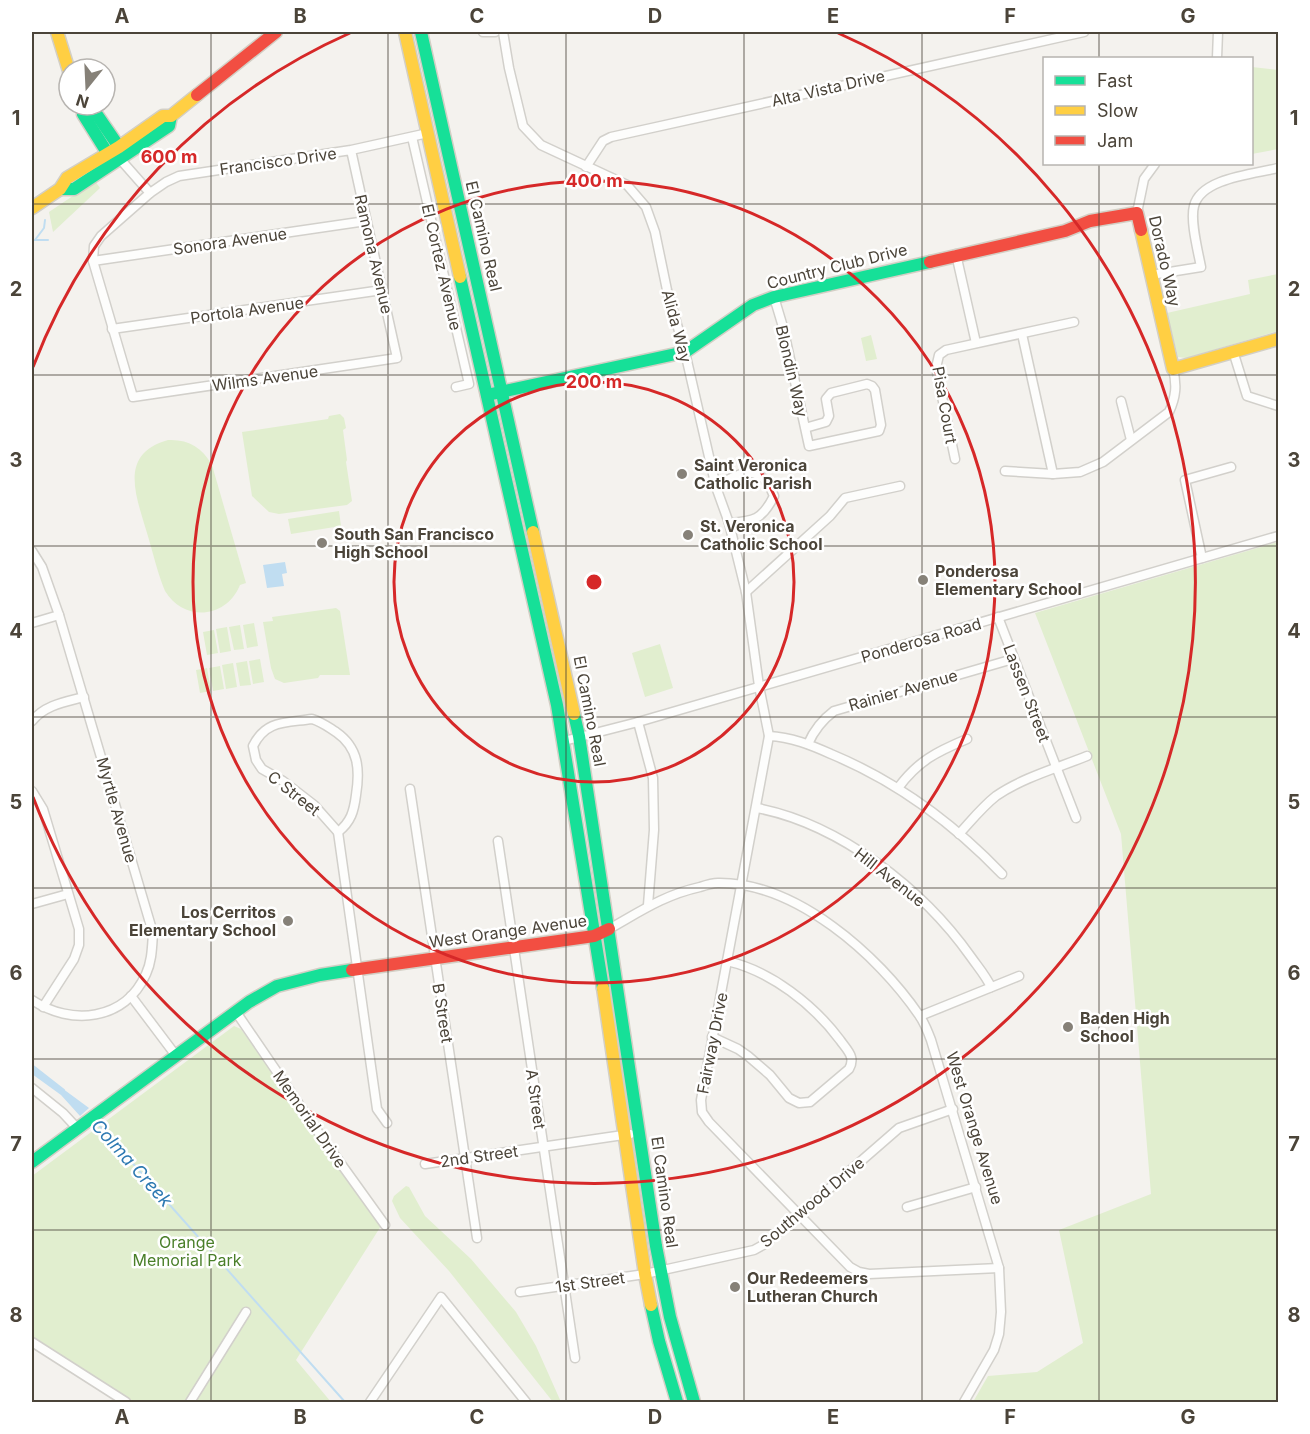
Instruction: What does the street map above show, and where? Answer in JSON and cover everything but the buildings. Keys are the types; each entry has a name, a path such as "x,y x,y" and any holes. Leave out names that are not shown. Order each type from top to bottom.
{"main road":[{"path":"57,32 65,57"},
{"path":"32,208 60,189 67,178 169,126 171,116 276,32"},
{"name":"El Camino Real","path":"405,32 564,741 645,1274 659,1341 677,1402"},
{"name":"El Camino Real","path":"421,32 579,736 661,1270 670,1317 694,1402"},
{"path":"86,117 116,153"},
{"name":"Country Club Drive","path":"487,395 685,352 753,305 774,297 1065,231 1090,221 1137,213"},
{"name":"Dorado Way","path":"1137,213 1173,369"},
{"path":"1173,369 1278,339"},
{"name":"West Orange Avenue","path":"32,1162 236,1012 277,986 320,975 594,936 609,929"}],"street":[{"path":"483,32 495,32"},
{"name":"Alida Way","path":"503,32 523,126 541,145 627,185 646,207 655,232 667,290 685,352 716,487 729,523 746,592 759,686"},
{"name":"Alta Vista Drive","path":"586,167 603,141 611,137 1084,32"},
{"path":"1217,57 1218,32"},
{"name":"Francisco Drive","path":"93,261 94,246 101,236 150,194 179,176 351,150 428,133"},
{"name":"El Cortez Avenue","path":"412,136 469,384 456,387"},
{"name":"Ramona Avenue","path":"351,150 397,358"},
{"path":"116,153 150,194"},
{"name":"Dorado Way","path":"1137,213 1144,179 1154,165"},
{"path":"1151,275 1201,267 1194,207 1200,192 1211,184 1278,168"},
{"name":"Sonora Avenue","path":"93,261 366,221"},
{"path":"956,254 976,343 1074,322"},
{"path":"93,261 112,329"},
{"name":"Portola Avenue","path":"112,329 382,290"},
{"name":"Blondin Way","path":"774,297 808,446 879,431 881,425 874,388 867,384 831,393 826,399 829,416 826,422 805,428"},
{"name":"Wilms Avenue","path":"112,329 133,397 397,358"},
{"path":"1022,334 1053,474"},
{"name":"Pisa Court","path":"955,459 935,364 939,355 946,350 976,343"},
{"path":"1233,351 1247,396 1253,400 1278,406"},
{"path":"1005,471 1053,474 1080,472 1103,462 1169,412 1175,400 1177,383 1173,369"},
{"path":"1121,401 1131,440"},
{"path":"1202,558 1185,480 1231,467"},
{"path":"716,487 735,474 747,472 762,475 770,485 774,496 766,511 755,519 729,523"},
{"path":"746,592 830,516 845,498 900,486"},
{"name":"Ponderosa Road","path":"564,741 638,722 1278,536"},
{"name":"Myrtle Avenue","path":"32,551 42,567 84,697 153,933 152,957 146,975 131,996"},
{"path":"32,623 58,615"},
{"name":"Lassen Street","path":"998,617 1076,818"},
{"name":"Rainier Avenue","path":"808,744 824,718 834,711 1013,659"},
{"name":"Fairway Drive","path":"759,686 770,736 712,1037 701,1100 702,1112 709,1122 850,1267 859,1272 869,1275 999,1268"},
{"path":"32,721 39,711 84,697"},
{"name":"C Street","path":"312,719 321,722 345,739 352,747 359,774 354,810 347,825 338,832 314,805 283,781 262,769 256,760 253,747 264,730 274,724 312,719"},
{"path":"638,722 652,778 654,830 648,905"},
{"path":"770,736 784,737 808,744 855,764 898,788 929,809 1002,874"},
{"path":"898,788 920,763 936,752 967,739"},
{"path":"959,834 995,797 1010,788 1087,756"},
{"name":"B Street","path":"410,789 477,1238"},
{"path":"32,791 43,809 79,929 79,945 74,959 43,1007"},
{"name":"Hill Avenue","path":"757,808 778,812 809,824 866,855 918,895 939,917 959,939 991,987"},
{"path":"338,832 377,1109 387,1123"},
{"name":"A Street","path":"498,841 574,1358"},
{"name":"West Orange Avenue","path":"609,929 648,905 679,892 717,883 741,885 766,891 791,902 840,932 884,970 920,1016 931,1040 953,1109 999,1268 1001,1323 994,1350 964,1402"},
{"path":"32,904 68,894"},
{"path":"712,1037 748,1056 770,1075 789,1098 799,1103 810,1102 849,1069 852,1062 850,1054 836,1035 800,999 764,976 727,961"},
{"path":"920,1016 1019,976"},
{"path":"32,1000 61,1014 88,1016 111,1010 131,996 177,1057"},
{"name":"Memorial Drive","path":"236,1012 385,1225"},
{"path":"32,1088 81,1126"},
{"name":"Southwood Drive","path":"661,1270 754,1250 800,1215 899,1128 953,1109"},
{"name":"2nd Street","path":"425,1164 640,1132"},
{"path":"907,1207 976,1186"},
{"name":"1st Street","path":"520,1292 661,1270"},
{"path":"370,1402 441,1297 526,1402"},
{"path":"190,1402 246,1312"},
{"path":"32,1342 126,1402"}],"green space":[{"path":"1253,67 1278,70 1278,149 1253,154"},
{"path":"95,181 100,188 53,232 49,212"},
{"path":"1278,274 1278,331 1186,358 1178,357 1167,313 1250,294 1248,280"},
{"path":"871,335 877,359 866,361 861,338"},
{"path":"340,414 344,418 346,428 343,430 352,501 347,505 279,514 269,512 252,496 242,432 328,419 329,416"},
{"path":"168,440 194,445 204,453 212,465 246,583 240,585 225,605 215,610 193,612 173,601 165,591 139,506 135,479 136,466 142,456 152,447"},
{"path":"339,511 341,526 291,534 288,519"},
{"path":"1278,542 1278,1402 973,1402 988,1376 1037,1372 1083,1343 1059,1230 1151,1194 1121,834 1035,613"},
{"path":"336,608 340,611 350,675 320,675 318,678 284,683 275,679 263,622 273,621 272,617"},
{"path":"254,623 258,646 247,648 243,625"},
{"path":"240,625 244,649 234,650 229,627"},
{"path":"227,627 231,651 220,653 216,629"},
{"path":"214,630 218,653 207,655 203,632"},
{"path":"660,644 673,688 645,697 632,653"},
{"path":"260,659 264,682 253,684 249,661"},
{"path":"247,661 251,685 240,686 236,663"},
{"path":"233,663 237,687 226,689 222,665"},
{"path":"220,666 224,689 213,691 209,668"},
{"path":"207,668 211,691 200,693 196,670"},
{"name":"Orange Memorial Park","path":"234,1026 241,1029 381,1226 296,1360 331,1402 134,1402 32,1337 32,1176"},
{"path":"406,1186 409,1187 425,1216 471,1259 516,1312 536,1346 561,1402 553,1402 449,1271 400,1218 392,1201 394,1196"}],"water":[{"path":"285,562 287,573 282,574 284,586 267,588 263,565"},
{"path":"32,1066 89,1108 80,1116 61,1095 32,1074"}],"waterway":[{"path":"35,240 44,228 45,220"},
{"path":"35,240 48,240"},
{"name":"Colma Creek","path":"32,1065 64,1090"},
{"name":"Colma Creek","path":"96,1122 345,1402"}],"traffic: fast":[{"path":"421,32 533,532"},
{"path":"60,189 74,189 169,126 171,116"},
{"path":"85,117 108,154 114,156"},
{"path":"98,117 119,147 120,154"},
{"path":"487,395 685,352 753,305 774,297 930,262"},
{"path":"460,277 557,705 603,988"},
{"path":"574,714 656,1246 670,1317 694,1402"},
{"path":"32,1162 249,1002 277,986 352,970"},
{"path":"651,1305 677,1402"}],"traffic: slow":[{"path":"57,32 65,57"},
{"path":"405,32 460,277"},
{"path":"32,208 60,189 67,178 119,147 163,116 171,116 197,95"},
{"path":"1141,230 1173,369 1278,339"},
{"path":"533,532 574,714"},
{"path":"603,988 651,1305"}],"traffic: jam":[{"path":"197,95 276,32"},
{"path":"930,262 1065,231 1090,221 1137,213 1141,230"},
{"path":"352,970 594,936 609,929"}],"place":[{"name":"Saint Veronica Catholic Parish","path":"682,474"},
{"name":"St. Veronica Catholic School","path":"688,535"},
{"name":"South San Francisco High School","path":"322,543"},
{"name":"Ponderosa Elementary School","path":"923,580"},
{"name":"Los Cerritos Elementary School","path":"288,921"},
{"name":"Baden High School","path":"1068,1027"},
{"name":"Our Redeemers Lutheran Church","path":"735,1287"}]}
